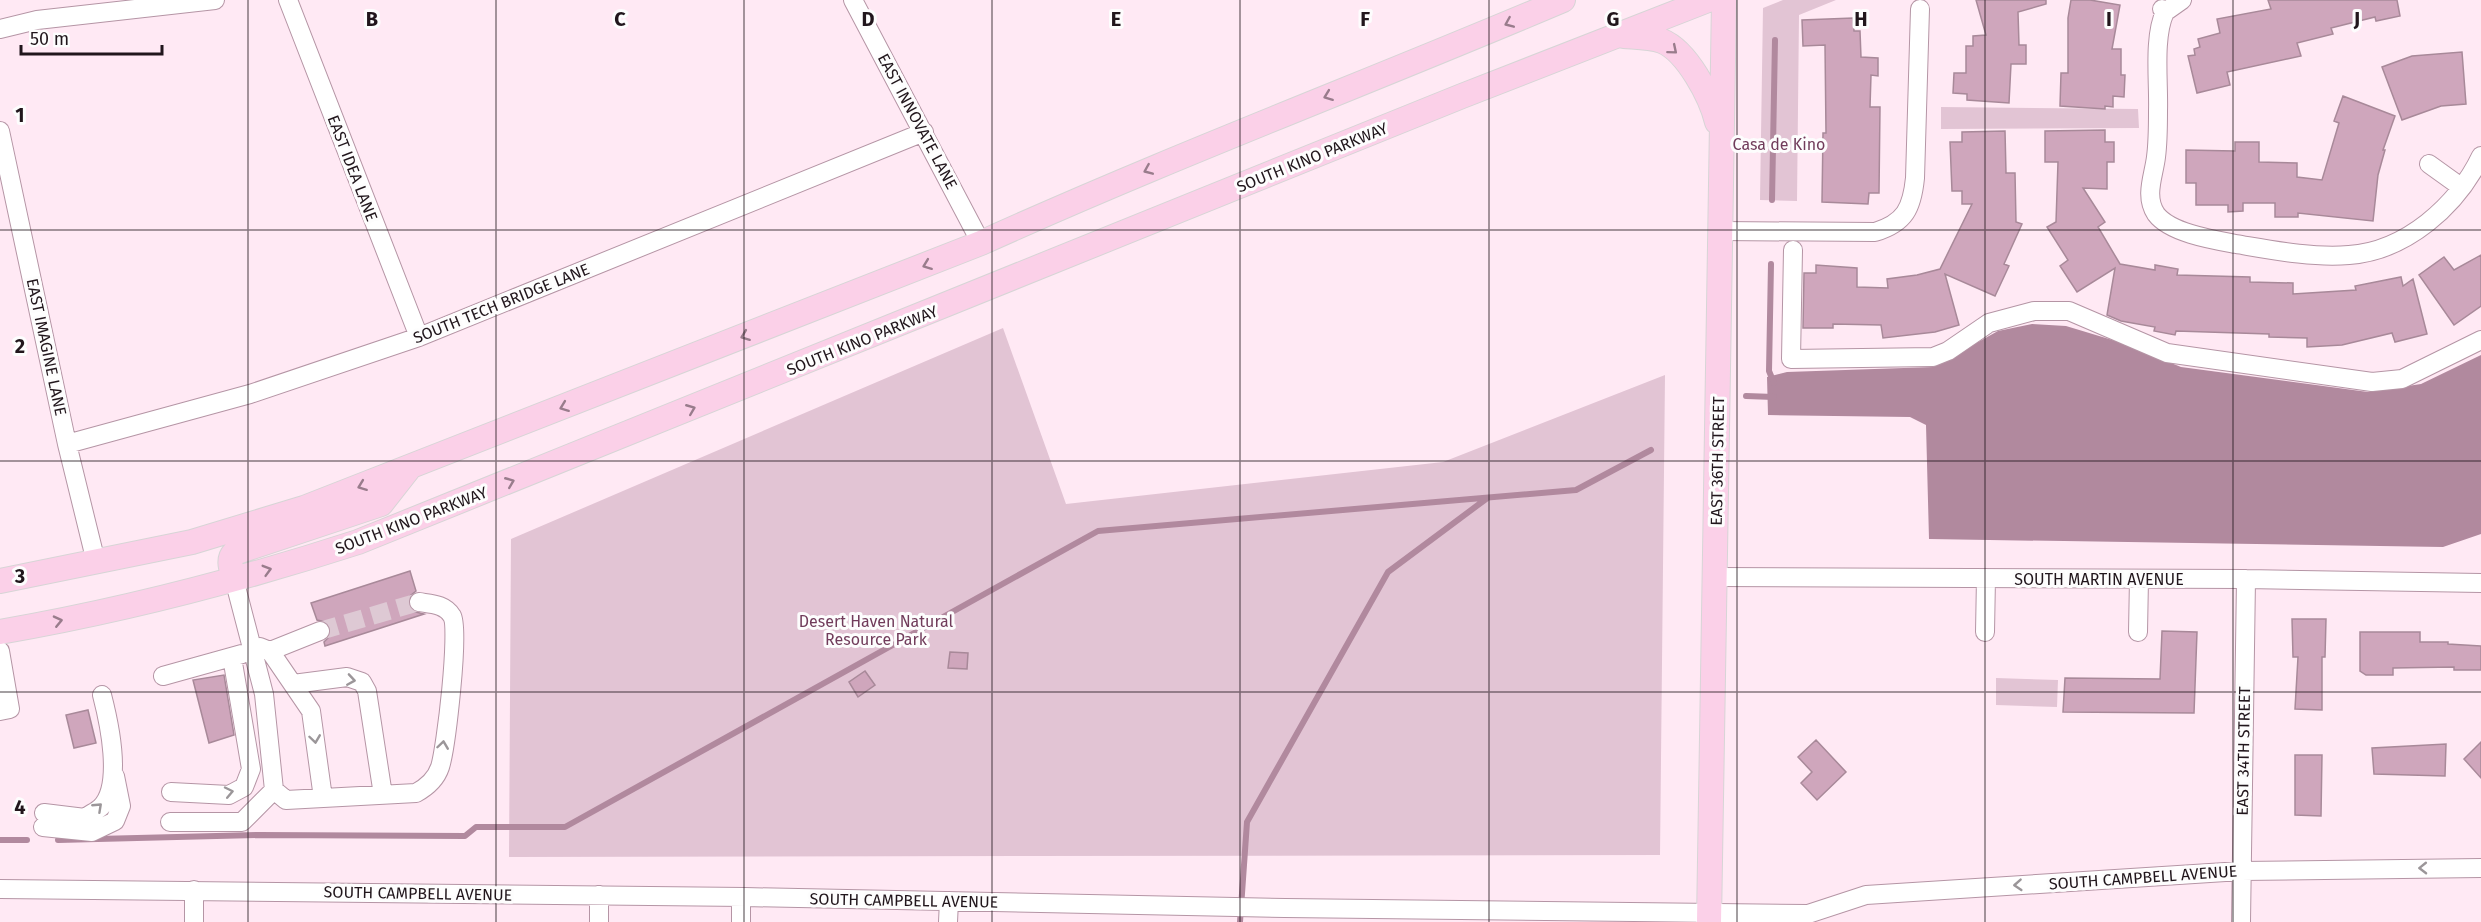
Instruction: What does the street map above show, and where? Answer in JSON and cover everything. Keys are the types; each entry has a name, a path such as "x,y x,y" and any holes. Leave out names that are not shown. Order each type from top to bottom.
{"main road":[{"path":"0,581 192,542 248,527 304,508 981,243 1073,201 1255,125 1443,51 1563,0"},
{"name":"SOUTH KINO PARKWAY","path":"0,632 48,623 234,579 358,542 1462,96 1708,0"},
{"name":"EAST 36TH STREET","path":"1709,918 1724,0"},
{"path":"1618,36 1662,41 1673,48 1691,67 1713,106 1721,138"},
{"path":"234,579 230,562 234,553 381,504 410,467"}],"street":[{"path":"0,29 37,20 215,0"},
{"name":"EAST IDEA LANE","path":"288,0 419,337"},
{"name":"EAST INNOVATE LANE","path":"854,0 981,243"},
{"path":"2182,0 2163,11 2159,33 2158,141 2147,205 2165,223 2216,241 2266,249 2350,255 2393,243 2417,231 2447,206 2481,156"},
{"path":"1720,231 1875,232 1911,219 1915,178 1920,9"},
{"name":"EAST IMAGINE LANE","path":"0,131 96,562"},
{"name":"SOUTH TECH BRIDGE LANE","path":"68,444 250,394 419,337 924,132"},
{"path":"2429,164 2461,187"},
{"path":"1793,250 1791,359 1933,357 1948,351 1989,323 2034,311 2069,311 2167,353 2373,382 2402,379 2481,340"},
{"name":"SOUTH MARTIN AVENUE","path":"1716,577 2246,579 2481,583"},
{"path":"1985,632 1986,578"},
{"path":"234,579 257,648 274,790 286,800 416,793 429,785 440,767 452,680 456,627 452,614 442,606 419,602"},
{"path":"2138,632 2139,579"},
{"name":"EAST 34TH STREET","path":"2241,922 2246,579"},
{"path":"163,676 320,631"},
{"path":"257,648 293,684 311,711 323,798"},
{"path":"0,651 10,709 0,711"},
{"path":"171,792 230,795 244,787 251,769 232,657"},
{"path":"293,684 347,677 362,682 367,691 382,795"},
{"path":"43,820 85,818 102,806 110,790 113,764 112,734 102,695"},
{"path":"170,822 242,822 274,790"},
{"name":"SOUTH CAMPBELL AVENUE","path":"0,889 949,900 1285,915 1775,918 1808,914 1866,895 2241,871 2481,868"},
{"path":"194,890 194,922"},
{"path":"599,895 599,922"},
{"path":"741,897 741,922"},
{"path":"948,922 949,900"},
{"name":"SOUTH CAMPBELL AVENUE","path":"1808,914 1828,922"}],"green space":[{"name":"Casa de Kino","path":"1783,0 1836,0 1799,15 1797,201 1760,200 1763,8"},
{"path":"1941,107 2138,109 2139,128 1941,129"},
{"name":"Desert Haven Natural Resource Park","path":"1003,328 1066,504 1443,462 1665,375 1660,855 509,857 511,539"},
{"path":"1996,678 2058,680 2057,707 1996,705"}],"shaded area":[{"path":"2032,324 2066,326 2119,342 2181,367 2368,392 2421,384 2481,355 2481,534 2443,547 1929,539 1926,425 1910,417 1768,415 1767,377 1787,372 1933,367 1998,331"}],"building":[{"path":"1976,0 2046,0 2046,4 2018,12 2019,45 2026,45 2026,64 2011,64 2009,103 1967,100 1967,94 1953,93 1954,73 1966,73 1966,46 1973,46 1973,36 1986,35"},
{"path":"2071,0 2090,0 2120,5 2112,49 2121,49 2121,75 2125,75 2124,97 2113,96 2113,107 2105,106 2105,109 2060,106 2061,73 2068,73 2068,18"},
{"path":"2268,0 2397,0 2400,16 2376,21 2375,17 2331,28 2333,34 2297,43 2301,56 2227,72 2230,85 2197,93 2188,56 2195,55 2194,49 2200,47 2198,39 2220,33 2217,19 2271,9"},
{"path":"1853,18 1854,31 1860,31 1861,57 1878,58 1878,76 1871,75 1870,107 1880,107 1879,193 1869,193 1868,204 1822,202 1823,133 1826,133 1825,45 1803,46 1802,20"},
{"path":"2462,52 2466,104 2441,106 2402,120 2382,67 2412,56"},
{"path":"2343,96 2395,116 2383,150 2385,150 2378,175 2373,221 2298,213 2298,217 2275,217 2275,203 2243,203 2243,211 2228,212 2228,205 2196,205 2196,183 2186,183 2186,150 2235,151 2235,142 2259,142 2259,162 2297,163 2297,177 2322,180 2339,123 2334,121"},
{"path":"2105,130 2105,142 2114,142 2114,162 2107,162 2107,189 2083,188 2105,222 2098,227 2120,264 2155,270 2155,265 2178,269 2177,275 2250,277 2250,282 2293,283 2293,294 2356,290 2355,286 2401,277 2403,286 2413,279 2427,334 2395,342 2392,333 2342,345 2307,347 2307,338 2269,337 2269,334 2176,331 2175,335 2154,331 2155,327 2121,321 2107,315 2115,268 2077,292 2060,266 2068,260 2047,227 2056,222 2058,162 2045,162 2045,131"},
{"path":"2005,131 2006,173 2015,173 2016,222 2022,224 2004,264 2009,266 1995,296 1945,274 1959,325 1935,332 1883,338 1881,325 1833,324 1833,328 1803,328 1804,273 1816,273 1816,265 1857,268 1857,287 1888,288 1887,279 1940,269 1972,204 1962,204 1962,191 1952,191 1950,142 1962,142 1962,132"},
{"path":"2481,255 2481,306 2454,325 2419,275 2444,257 2454,270"},
{"path":"410,571 416,591 410,596 408,606 412,611 424,614 325,646 324,642 329,637 331,627 326,622 317,620 311,603"},
{"path":"2292,619 2326,619 2325,657 2322,657 2322,710 2295,709 2298,657 2293,657"},
{"path":"2162,631 2197,632 2194,713 2063,712 2065,678 2160,679"},
{"path":"2360,632 2420,632 2420,642 2448,642 2448,644 2481,646 2481,670 2454,670 2454,667 2393,668 2393,675 2366,675 2360,671"},
{"path":"950,652 968,653 967,669 948,668"},
{"path":"865,671 875,685 858,697 849,682"},
{"path":"224,675 234,735 209,743 193,680"},
{"path":"88,710 96,743 74,748 66,715"},
{"path":"1816,740 1846,772 1817,800 1801,783 1812,772 1798,757"},
{"path":"2481,742 2481,778 2464,759"},
{"path":"2446,744 2445,776 2374,774 2372,748"},
{"path":"2295,755 2322,755 2321,816 2295,815"}],"waterway":[{"path":"1772,200 1775,40"},
{"path":"1771,264 1769,371 1774,383"},
{"path":"1746,396 1774,397"},
{"path":"58,840 259,835 465,836 476,827 565,827 1098,531 1576,490 1651,450"},
{"path":"1240,922 1247,822 1388,572 1486,499"},
{"path":"0,840 27,840"}],"tunnel":[{"path":"320,631 419,602"}]}
